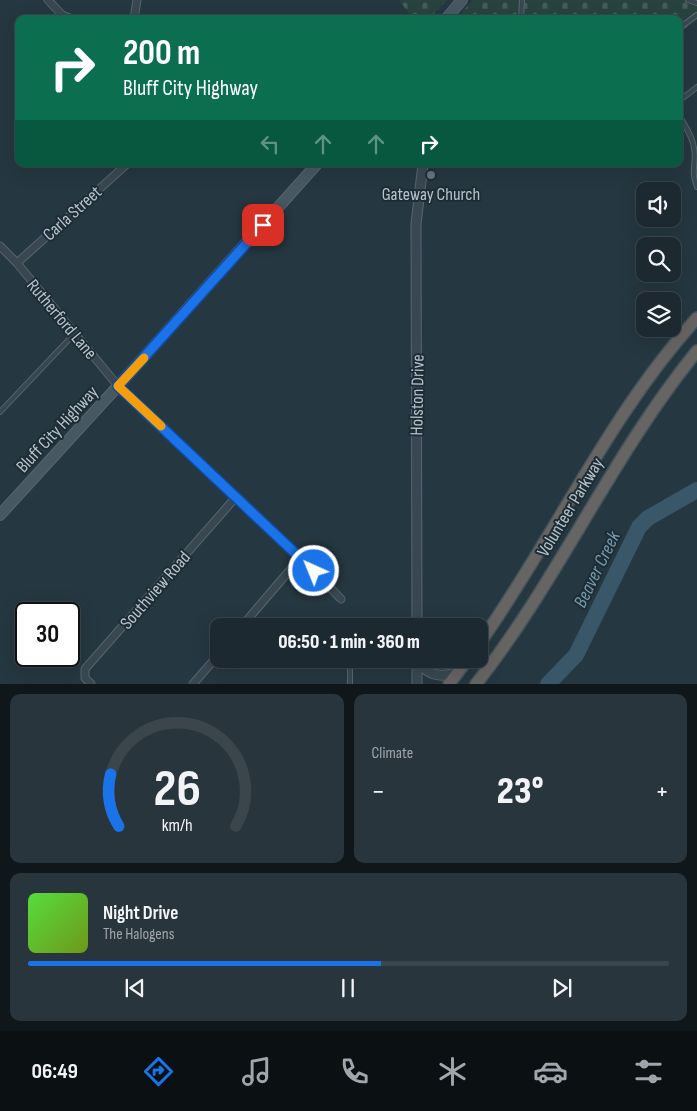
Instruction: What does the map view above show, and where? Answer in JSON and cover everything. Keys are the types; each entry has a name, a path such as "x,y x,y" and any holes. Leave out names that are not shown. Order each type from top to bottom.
{"highway":[{"name":"Volunteer Parkway","path":"488,630 537,554 619,417 665,355 697,318"},
{"name":"Volunteer Parkway","path":"476,684 532,605 642,425 697,351"},
{"path":"450,684 462,668"}],"main road":[{"path":"449,15 462,0"},
{"name":"Bluff City Highway","path":"0,514 118,386 314,167"}],"street":[{"path":"48,0 59,15"},
{"path":"135,15 137,0"},
{"name":"Carla Street","path":"17,263 124,167"},
{"name":"Holston Drive","path":"416,618 418,348 416,224 422,167"},
{"name":"Rutherford Lane","path":"0,246 17,263 118,386 302,557 341,599"},
{"name":"Southview Road","path":"91,684 85,678 85,669 236,497"},
{"path":"249,618 302,557"},
{"path":"193,684 210,664"},
{"path":"417,668 417,684"},
{"path":"423,668 435,676 448,676 459,672"}],"lane":[{"path":"521,15 522,0"},
{"path":"688,0 697,2"},
{"path":"683,25 697,15"},
{"path":"683,97 697,87"},
{"path":"683,123 694,146 695,163 692,175 697,187"},
{"path":"0,412 75,333"},
{"path":"350,668 350,684"}],"green space":[{"path":"399,0 447,0 433,15 410,15"},
{"path":"473,0 697,0 697,20 683,30 683,15 463,15 461,13"}],"waterway":[{"name":"Beaver Creek","path":"548,684 576,655 639,527 648,518 697,490"}],"slow traffic":[{"path":"144,358 118,386 161,426"}],"place":[{"name":"Gateway Church","path":"431,175"}],"route":[{"path":"263,225 118,386 302,557 314,571"}]}
